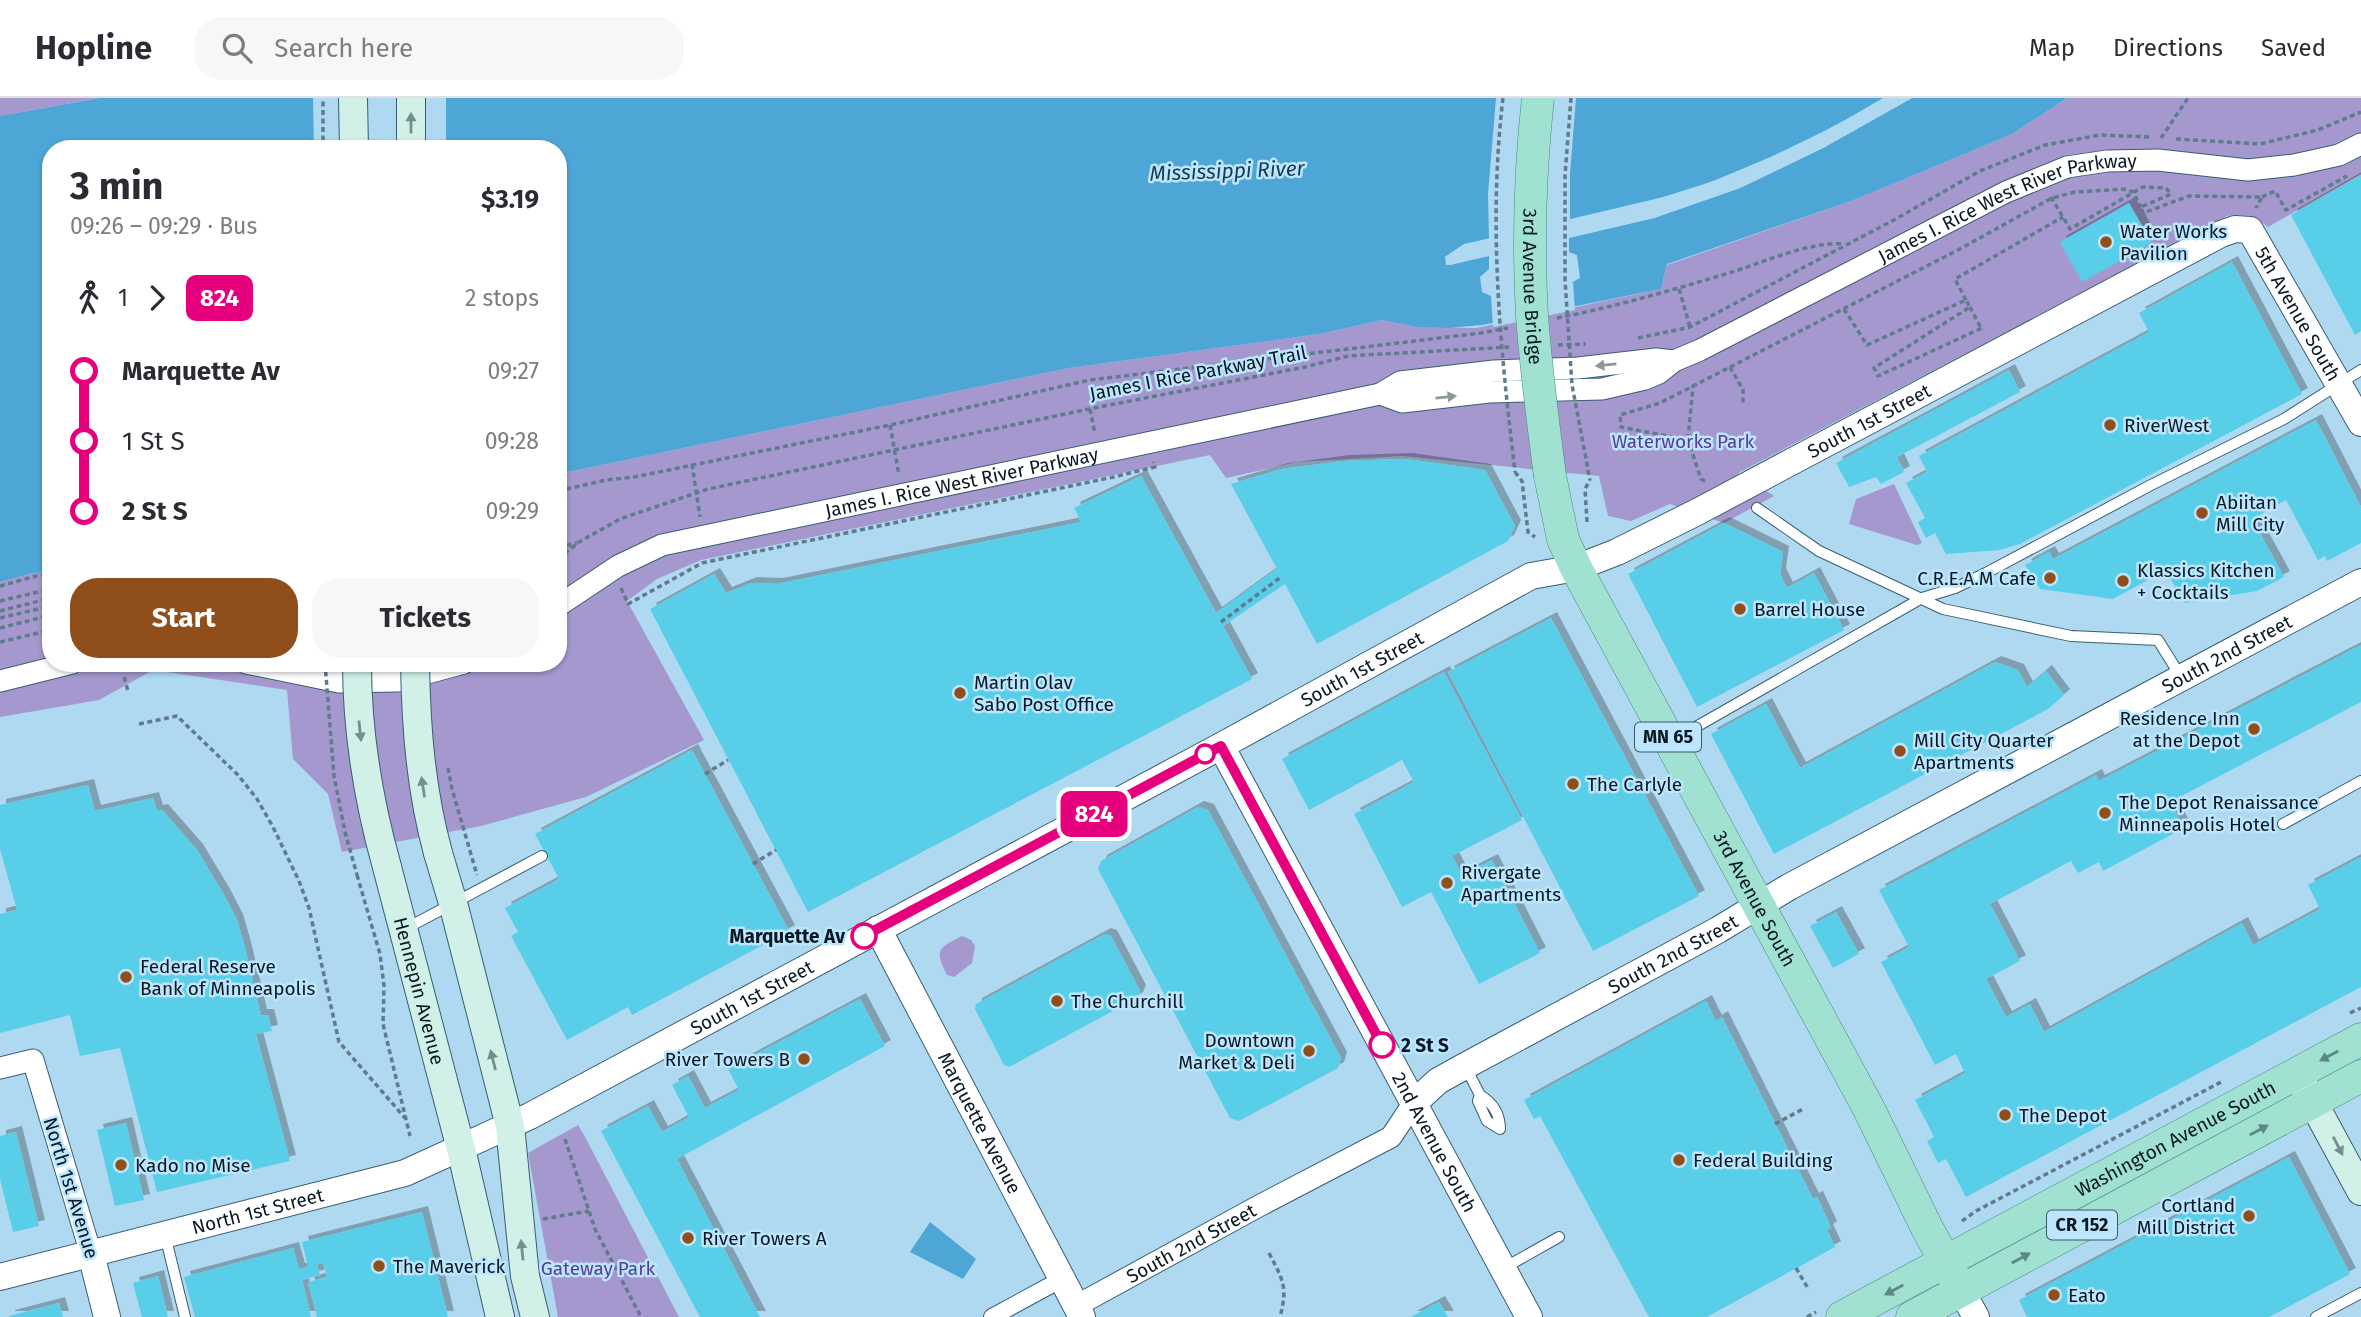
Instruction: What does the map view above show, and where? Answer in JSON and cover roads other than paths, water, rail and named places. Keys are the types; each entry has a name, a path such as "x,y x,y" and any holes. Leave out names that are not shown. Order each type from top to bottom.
{"main road":[{"path":"353,98 354,140"},
{"path":"411,98 411,140"},
{"name":"3rd Avenue Bridge","path":"1538,98 1531,180 1532,305 1550,476"},
{"name":"3rd Avenue South","path":"1550,476 1563,539 1576,568 1761,905 1869,1109 1927,1228 1969,1304"},
{"name":"Hennepin Avenue","path":"357,672 358,722 365,775 461,1149 499,1317"},
{"path":"415,672 416,729 426,808 510,1126 525,1276 535,1317"},
{"name":"Washington Avenue South","path":"1842,1317 2297,1074 2355,1027"},
{"path":"2297,1074 2361,1191"},
{"name":"Washington Avenue South","path":"1912,1317 1969,1304 2361,1076"}],"street":[{"name":"James I. Rice West River Parkway","path":"567,600 618,566 662,545 1380,394 1402,402 1489,392 1602,389 1645,379 1659,373 1674,361 2006,192 2067,167 2107,161 2158,160 2248,170 2294,165 2339,155 2361,144"},
{"name":"5th Avenue South","path":"2221,234 2235,229 2250,230 2361,423"},
{"name":"South 1st Street","path":"510,1126 1221,746 1531,576 1576,568 1617,552 2221,234"},
{"name":"South 2nd Street","path":"1079,1312 1257,1206 1391,1137 1413,1104 1438,1081 1761,905 1789,887 2361,582"},
{"path":"0,681 42,670"},
{"path":"290,672 339,682 398,681 431,672"},
{"name":"2nd Avenue South","path":"1221,746 1529,1317"},
{"name":"Marquette Avenue","path":"877,929 1079,1312"},
{"name":"North 1st Avenue","path":"0,1068 33,1060 107,1317"},
{"name":"North 1st Street","path":"0,1277 405,1173 510,1126"},
{"path":"992,1317 1062,1279"}],"lane":[{"path":"1670,741 1922,598 1955,588 1986,573 2151,485 2284,419 2361,370"},
{"path":"1757,508 1819,551 1943,609 2071,636 2158,640 2183,679"},
{"path":"2283,824 2361,781"},
{"path":"403,930 542,856"},
{"path":"1465,1066 1480,1095"},
{"path":"165,1235 185,1317"},
{"path":"1504,1268 1559,1237"},
{"path":"2316,1317 2361,1293"}],"water":[{"name":"Mississippi River","path":"99,98 1883,98 1837,125 1771,157 1689,191 1465,244 1445,257 1450,265 1654,218 1740,188 1823,148 1912,98 2067,98 2012,134 1895,183 1851,201 1667,264 1661,289 1482,325 1416,327 1382,320 1319,334 1069,368 567,472 567,140 42,140 42,572 0,582 0,116"},
{"path":"930,1222 976,1259 963,1279 910,1252"}],"place":[{"name":"Water Works Pavilion","path":"2106,242"},
{"name":"RiverWest","path":"2110,425"},
{"name":"Abiitan Mill City","path":"2202,513"},
{"name":"C.R.E.A.M Cafe","path":"2050,578"},
{"name":"Klassics Kitchen + Cocktails","path":"2123,581"},
{"name":"Barrel House","path":"1740,609"},
{"name":"Martin Olav Sabo Post Office","path":"960,693"},
{"name":"Residence Inn at the Depot","path":"2254,729"},
{"name":"Mill City Quarter Apartments","path":"1900,751"},
{"name":"The Carlyle","path":"1573,784"},
{"name":"The Depot Renaissance Minneapolis Hotel","path":"2105,813"},
{"name":"Rivergate Apartments","path":"1447,883"},
{"name":"Marquette Av","path":"864,936"},
{"name":"Federal Reserve Bank of Minneapolis","path":"126,977"},
{"name":"The Churchill","path":"1057,1001"},
{"name":"2 St S","path":"1382,1045"},
{"name":"Downtown Market & Deli","path":"1309,1051"},
{"name":"River Towers B","path":"804,1059"},
{"name":"The Depot","path":"2005,1115"},
{"name":"Federal Building","path":"1679,1160"},
{"name":"Kado no Mise","path":"121,1165"},
{"name":"Cortland Mill District","path":"2249,1216"},
{"name":"River Towers A","path":"688,1238"},
{"name":"The Maverick","path":"379,1266"},
{"name":"Eato","path":"2054,1295"}],"park label":[{"name":"Waterworks Park","path":"1683,441"},
{"name":"Gateway Park","path":"598,1268"}]}
